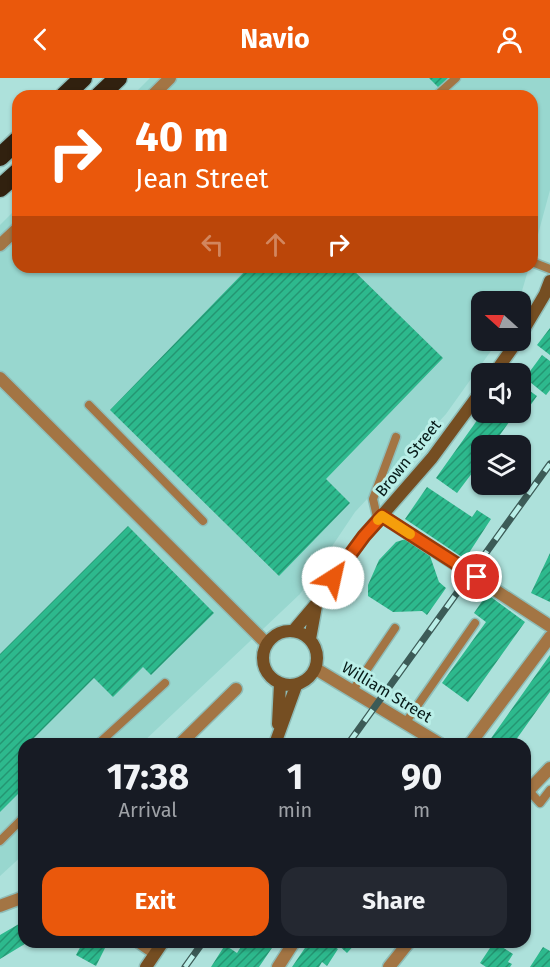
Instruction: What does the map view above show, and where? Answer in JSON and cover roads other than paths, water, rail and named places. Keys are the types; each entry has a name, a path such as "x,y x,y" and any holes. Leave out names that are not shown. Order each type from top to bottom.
{"highway":[{"path":"70,90 82,78"},
{"path":"105,90 118,78"},
{"path":"0,157 12,146"},
{"path":"0,188 12,177"}],"street":[{"path":"158,90 170,78"},
{"path":"0,245 12,234"},
{"path":"531,318 546,294 550,281"},
{"path":"0,378 266,643"},
{"name":"Brown Street","path":"294,630 316,604 346,559 432,458 471,405"},
{"path":"380,518 550,626"},
{"name":"Brown Street","path":"310,639 316,604"},
{"path":"294,630 310,639 318,653 316,669 296,686 280,684 266,670 263,660 266,643 282,631 294,630"},
{"path":"475,738 550,638"},
{"name":"William Street","path":"316,669 431,738"},
{"path":"276,738 280,684"},
{"path":"277,738 296,686"},
{"path":"186,738 236,689"},
{"path":"531,789 550,768"},
{"path":"0,906 18,899"},
{"path":"148,948 155,953"},
{"path":"146,967 159,948"},
{"path":"278,967 290,948"},
{"path":"389,967 404,948"}],"lane":[{"path":"445,90 456,78"},
{"path":"89,405 203,521"},
{"path":"380,518 373,499 396,437"},
{"path":"406,722 475,623"},
{"path":"353,690 396,628"},
{"path":"105,738 165,683"},
{"path":"531,796 540,803 550,790"},
{"path":"0,841 18,823"}],"railway":[{"path":"352,738 550,464"},
{"path":"185,967 199,948"}]}
